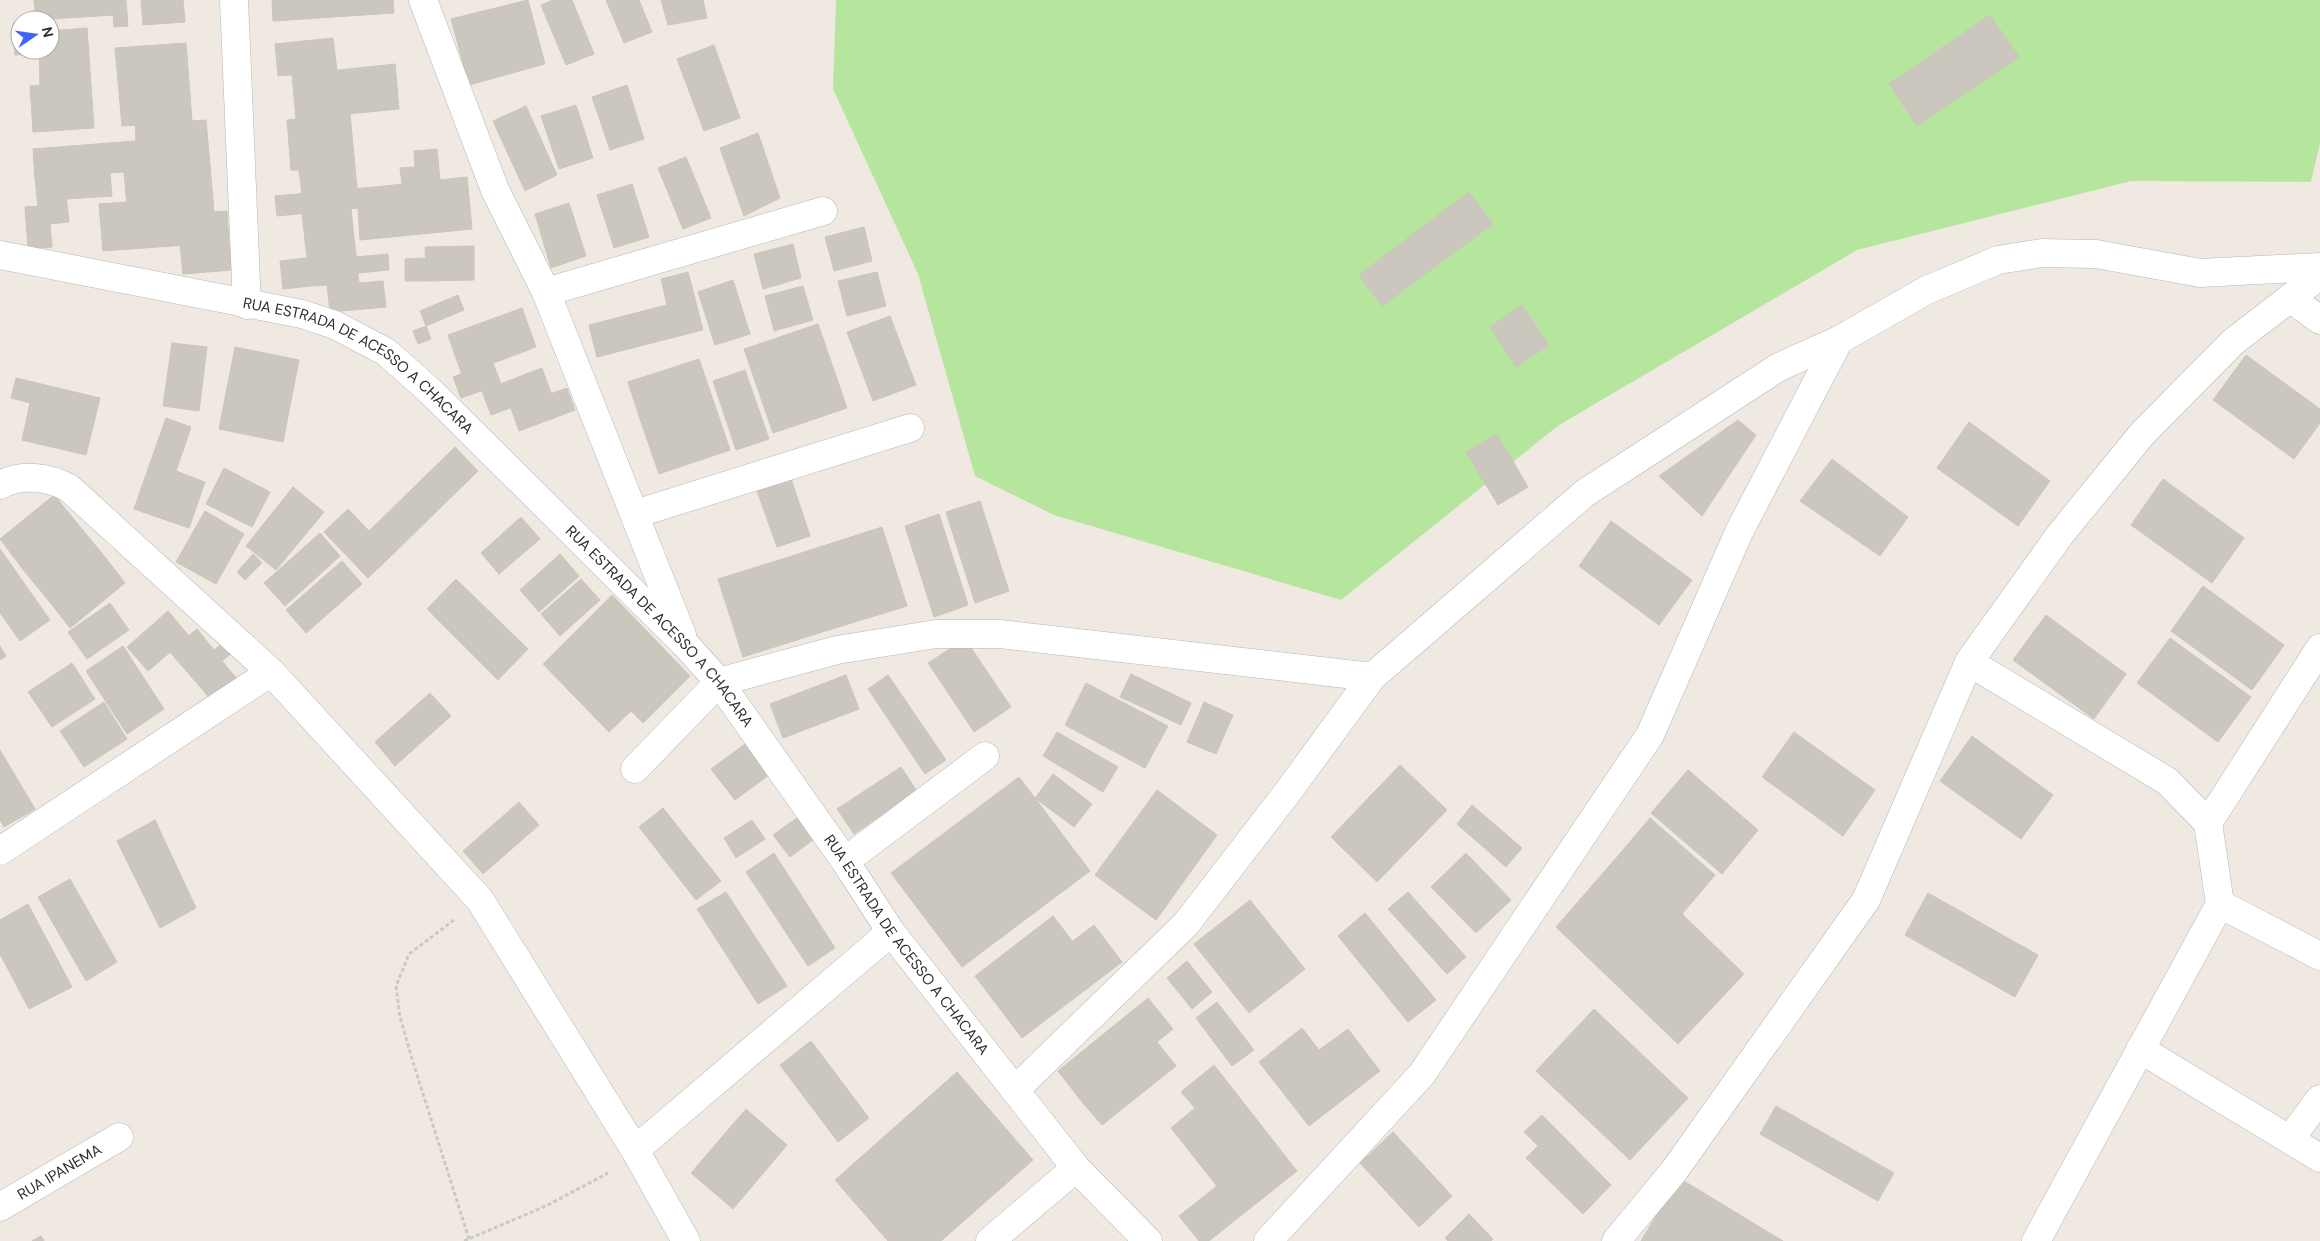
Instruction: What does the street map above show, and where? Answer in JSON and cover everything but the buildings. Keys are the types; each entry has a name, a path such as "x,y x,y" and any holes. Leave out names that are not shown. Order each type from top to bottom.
{"street":[{"path":"234,0 247,305"},
{"path":"423,0 495,190 546,292 685,644"},
{"path":"546,292 823,211"},
{"path":"1015,1090 1186,924 1287,793 1372,677 1585,493 1779,367 1838,340 1927,290 1998,260 2042,253 2096,254 2200,273 2320,267"},
{"name":"RUA ESTRADA DE ACESSO A CHACARA","path":"0,255 247,305 302,314 335,325 386,352 429,390 685,644 719,682 845,861 891,932 1076,1168 1148,1241"},
{"path":"1616,1241 1674,1171 1866,900 1969,662 2059,536 2142,434 2232,342 2320,275"},
{"path":"2290,298 2320,320"},
{"path":"1268,1241 1422,1074 1650,736 1739,532 1838,340"},
{"path":"635,514 910,428"},
{"path":"0,485 29,477 53,480 69,488 271,672 480,900 635,1150 686,1241"},
{"path":"635,770 719,682 837,650 936,634 1000,634 1372,677"},
{"path":"2208,823 2320,648"},
{"path":"1969,662 2166,781 2208,823 2220,904 2036,1241"},
{"path":"0,851 271,672"},
{"path":"845,861 984,756"},
{"path":"2220,904 2320,956"},
{"path":"635,1150 891,932"},
{"path":"2140,1049 2320,1158"},
{"path":"2290,1140 2320,1099"},
{"name":"RUA IPANEMA","path":"0,1207 119,1137"},
{"path":"990,1241 1076,1168"}],"path":[{"path":"469,1239 412,1062 400,1017 396,986 409,954 480,900"},
{"path":"464,1241 548,1205 608,1173 635,1150"}],"green space":[{"path":"836,0 2320,0 2320,143 2311,182 2131,181 1857,250 1559,425 1341,600 1054,515 975,476 918,274 833,89"}]}
